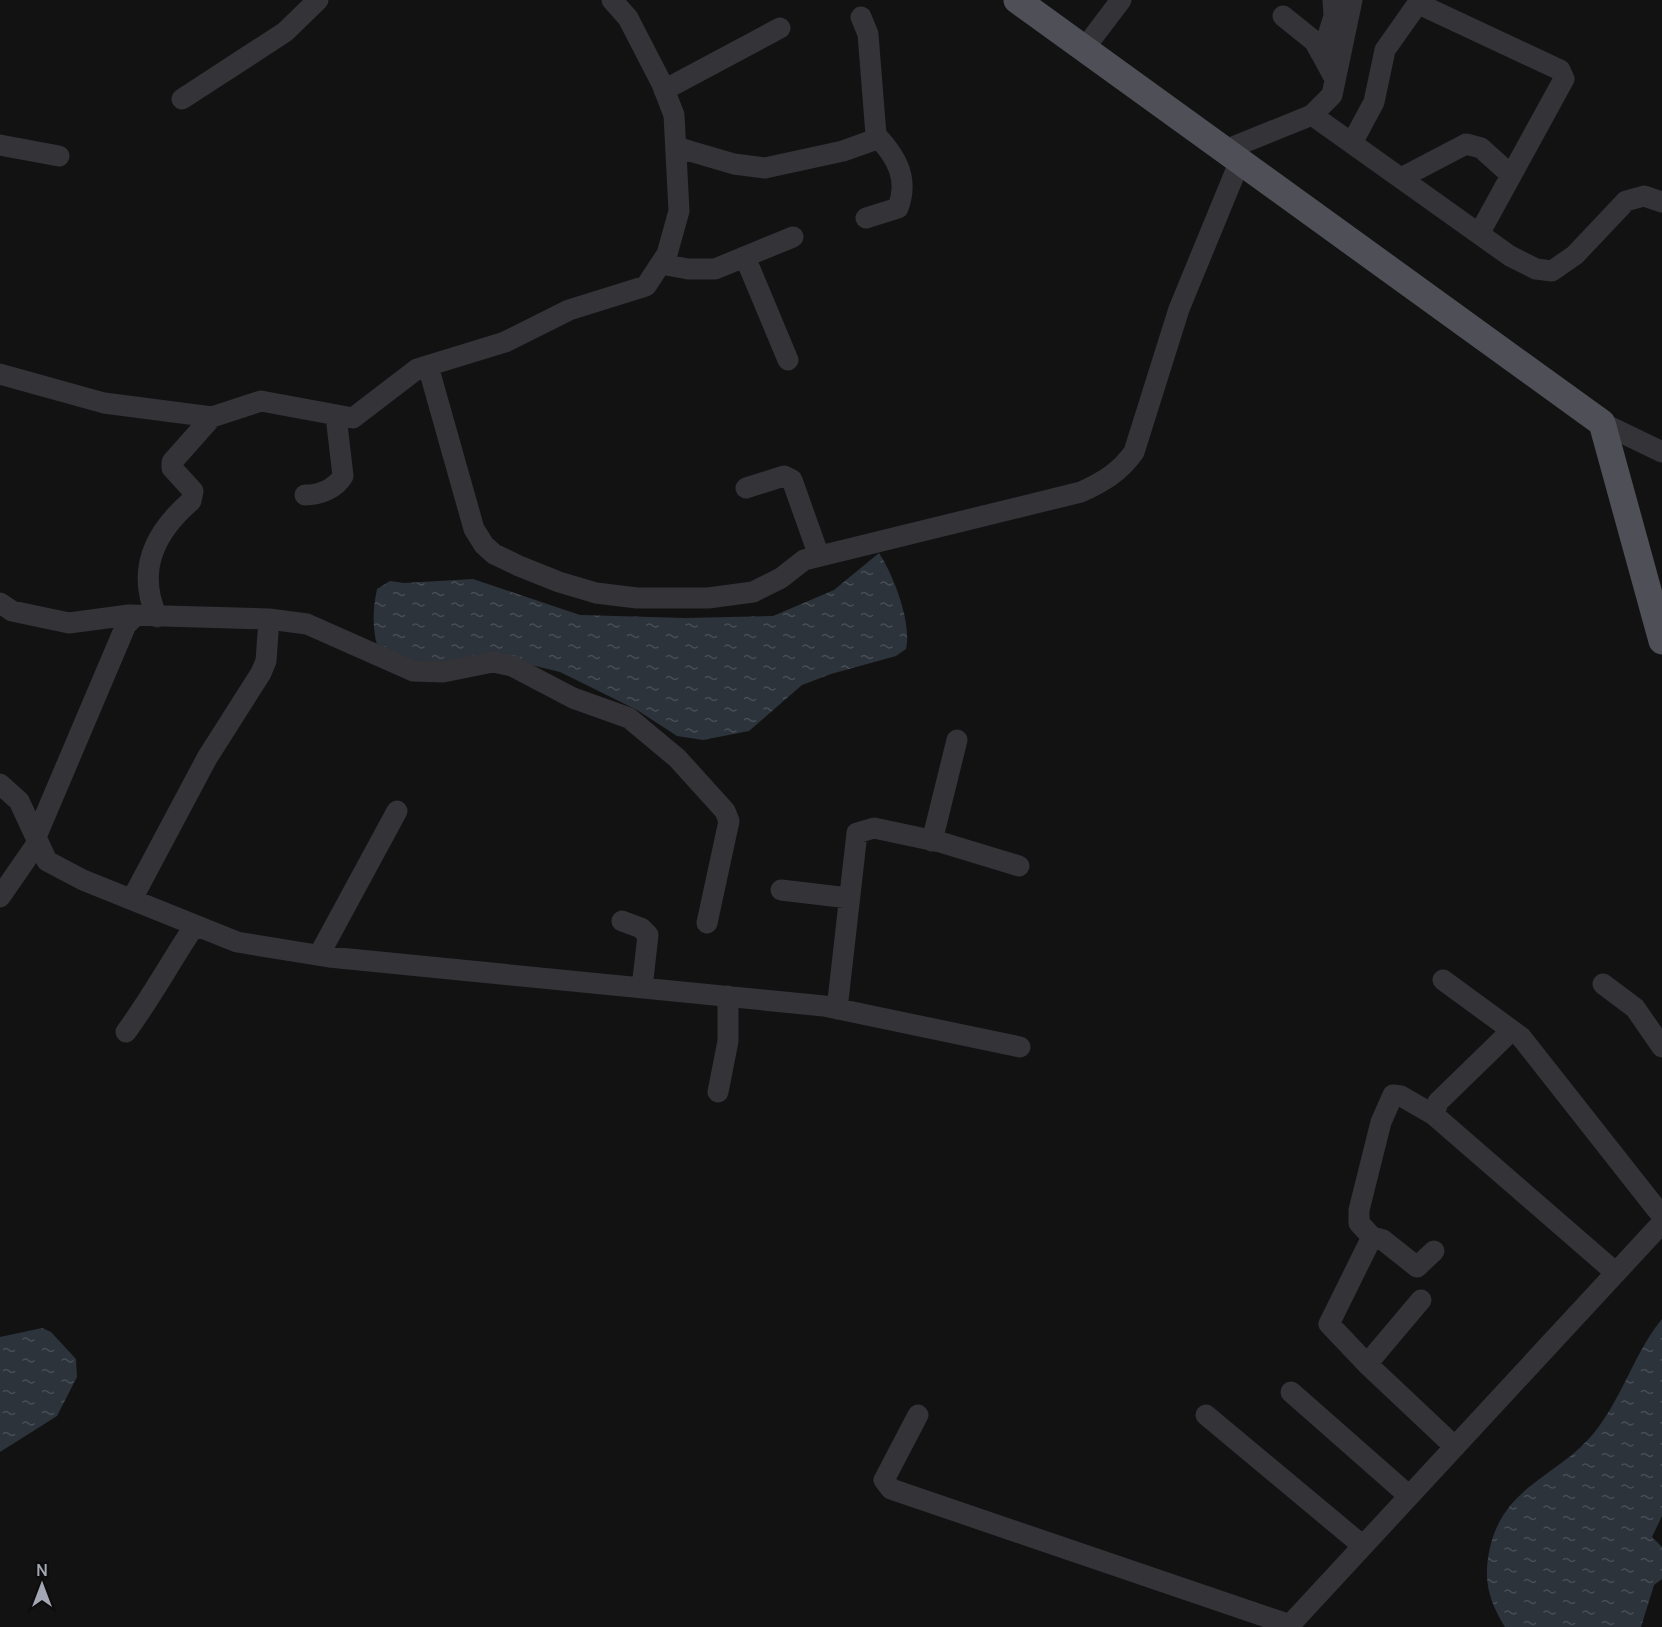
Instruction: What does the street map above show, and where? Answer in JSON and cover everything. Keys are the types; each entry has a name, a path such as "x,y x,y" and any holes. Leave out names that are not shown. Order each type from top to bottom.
{"main road":[{"path":"1017,0 1231,157 1602,423 1662,641"}],"street":[{"path":"182,99 285,32 318,0"},
{"path":"0,374 104,403 212,417 261,402 353,418 417,369 505,342 569,310 646,286 667,254 679,211 674,115 628,18 612,0"},
{"path":"1084,49 1121,0"},
{"path":"1322,55 1334,16 1333,0"},
{"path":"428,366 474,529 484,545 495,554 559,582 596,593 637,597 708,598 753,592 782,578 804,560 1081,492 1113,475 1126,464 1134,452 1179,309 1231,157 1312,115 1332,95 1352,0"},
{"path":"1352,143 1374,102 1385,50 1416,6 1421,5 1560,70 1564,79 1479,234"},
{"path":"1283,16 1314,41 1335,79"},
{"path":"861,17 868,34 876,135 891,150 903,181 898,208 867,218"},
{"path":"664,90 780,28"},
{"path":"1312,115 1479,234 1527,265 1552,270 1562,266 1626,201 1644,196 1662,202"},
{"path":"675,147 734,164 765,168 843,151 871,141 876,135"},
{"path":"1401,178 1466,144 1481,148 1511,175"},
{"path":"0,145 59,156"},
{"path":"661,264 688,269 715,269 793,237"},
{"path":"745,257 788,360"},
{"path":"305,495 318,495 338,483 343,476 336,416"},
{"path":"157,616 146,578 148,562 161,538 181,510 192,501 193,491 172,468 172,462 212,417"},
{"path":"1602,423 1662,452"},
{"path":"746,488 784,476 792,480 819,556"},
{"path":"0,603 12,611 69,623 157,616 269,619 307,624 413,671 443,672 478,664 501,663 573,698 629,718 677,758 725,811 729,821 707,923"},
{"path":"0,897 37,839 126,626 135,616"},
{"path":"132,899 207,758 261,673 266,661 269,619"},
{"path":"932,841 957,740"},
{"path":"0,784 19,801 47,861 83,880 237,942 319,956 728,996 837,1009 1020,1047"},
{"path":"319,956 397,811"},
{"path":"837,1009 857,833 874,828 932,841 1018,867"},
{"path":"781,890 849,898"},
{"path":"622,921 641,927 648,935 642,988"},
{"path":"126,1032 151,997 163,973 195,925"},
{"path":"1443,980 1521,1036 1662,1216"},
{"path":"1603,984 1635,1008 1662,1047"},
{"path":"718,1092 728,1041 728,996"},
{"path":"1434,1115 1438,1102 1511,1030"},
{"path":"1434,1251 1417,1267 1383,1240 1372,1237 1359,1223 1359,1210 1381,1122 1393,1095 1401,1096 1434,1115 1616,1273"},
{"path":"918,1415 884,1480 891,1489 1289,1626 1662,1223"},
{"path":"1372,1237 1329,1324 1367,1364 1455,1447"},
{"path":"1367,1364 1421,1300"},
{"path":"1291,1392 1408,1495"},
{"path":"1206,1415 1362,1546"}],"water":[{"path":"879,553 890,574 904,613 906,649 896,656 831,674 802,685 749,731 703,740 677,736 637,710 560,672 499,657 432,668 377,645 375,638 374,617 377,589 390,581 404,583 473,579 580,615 685,618 773,616 834,590"},
{"path":"1662,1319 1662,1516 1652,1537 1662,1547 1662,1579 1654,1585 1641,1627 1505,1627 1492,1602 1488,1586 1488,1558 1494,1533 1504,1514 1517,1498 1582,1446 1597,1429 1645,1344"},
{"path":"42,1328 51,1332 76,1359 77,1377 57,1416 0,1452 0,1337"}]}
